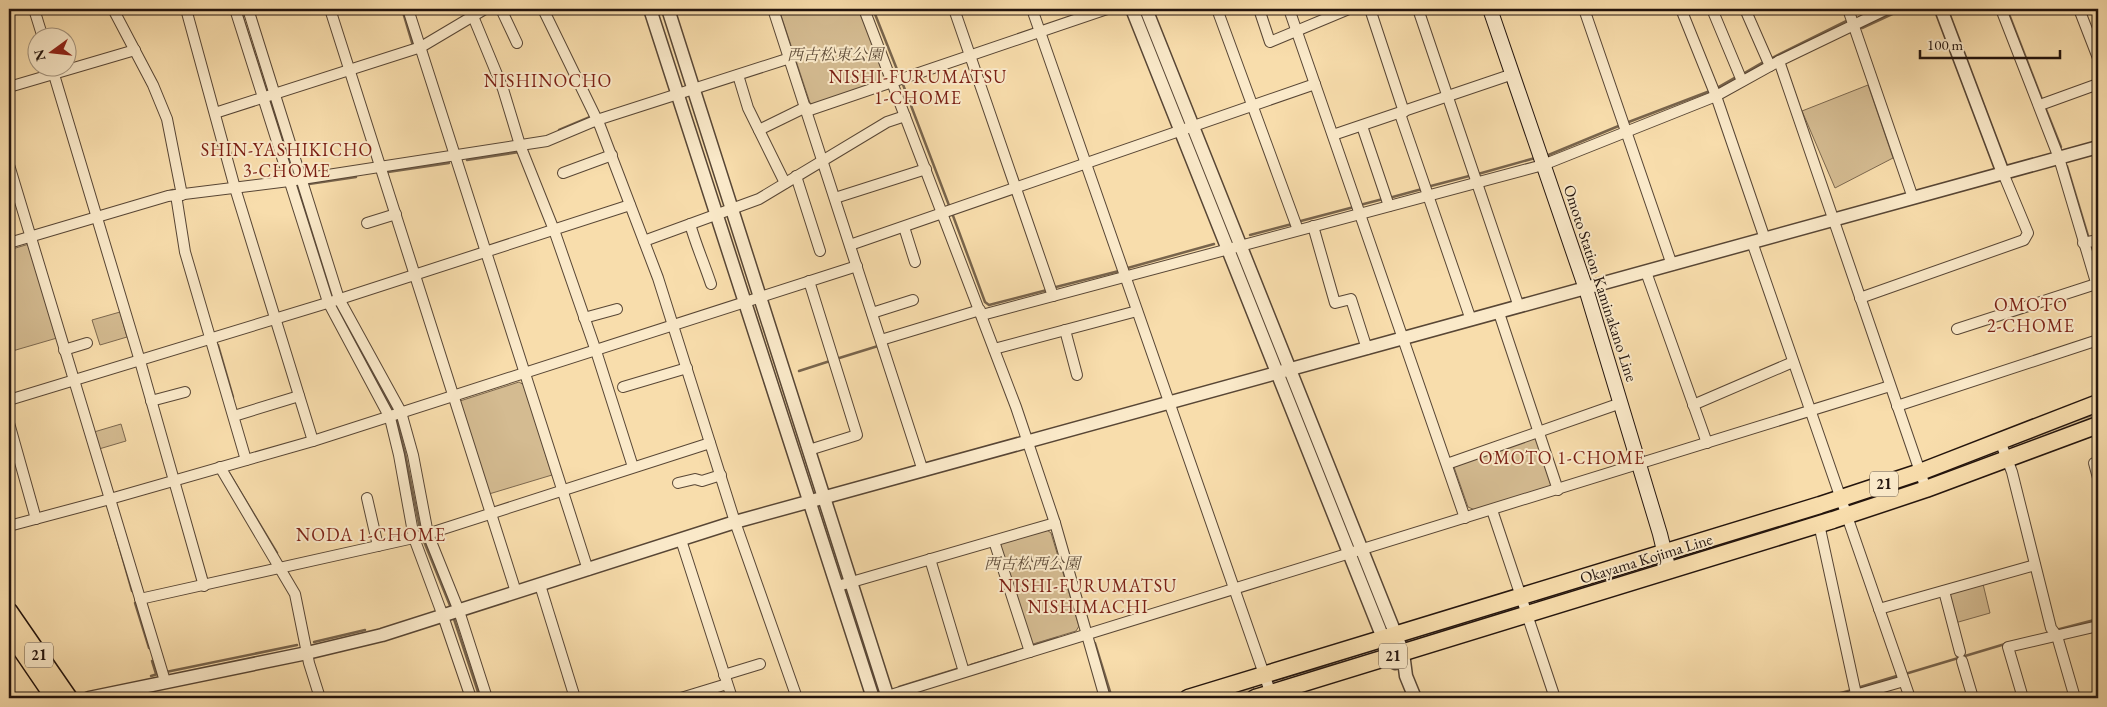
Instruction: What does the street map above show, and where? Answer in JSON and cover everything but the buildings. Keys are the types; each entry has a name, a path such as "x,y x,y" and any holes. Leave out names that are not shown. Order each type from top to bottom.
{"main road":[{"name":"Omoto Station Kaminakano Line","path":"1490,9 1586,289 1669,571"},
{"name":"Okayama Kojima Line","path":"1188,698 1840,498 1920,472 2098,403"},
{"name":"Okayama Kojima Line","path":"1255,698 1272,696 1397,655 1847,515 1926,489 2098,425"},
{"name":"21","path":"9,612 69,698"},
{"name":"21","path":"9,632 54,698"}],"street":[{"path":"34,9 40,28"},
{"path":"113,9 153,85 167,119 179,195 185,252 246,460"},
{"path":"186,9 235,188 313,441"},
{"path":"235,9 269,96"},
{"path":"248,9 269,96 334,301 395,415 400,455 421,536 451,613 488,698"},
{"path":"330,9 516,592"},
{"path":"408,9 588,570"},
{"path":"215,113 421,47 471,13 485,9"},
{"path":"501,9 518,44"},
{"path":"543,9 597,120 644,241 687,368 735,522 797,698"},
{"path":"650,9 873,698"},
{"path":"668,9 852,582 886,698 964,672 1890,386"},
{"path":"773,9 923,471"},
{"path":"866,9 897,80 905,116 926,169 947,212 1028,442 1055,523 1105,698"},
{"path":"954,9 1051,291"},
{"path":"1032,9 1272,696"},
{"path":"759,130 806,109 1107,9"},
{"path":"1132,9 1227,249 1283,372 1415,698"},
{"path":"1146,9 1240,246 1283,372"},
{"path":"1217,9 1296,225"},
{"path":"1259,9 1270,42 1349,9"},
{"path":"1289,9 1465,518"},
{"path":"1370,9 1426,191 1471,320"},
{"path":"1418,9 1519,307"},
{"path":"1584,9 1672,265"},
{"path":"1681,9 1714,91 1793,362 1910,698"},
{"path":"1712,9 1741,77"},
{"path":"1745,9 1771,62 1834,220 1926,489"},
{"path":"1848,9 1913,198"},
{"path":"881,340 1123,272 1240,246 1296,225 1313,226 1359,209 1476,177 1543,165 1624,126 1714,91 1771,62 1887,9"},
{"path":"1860,298 2024,240 2028,233 2003,173 1941,9"},
{"path":"1957,329 2096,279 2090,242 2059,158 2042,104 2001,9"},
{"path":"2079,9 2098,58"},
{"path":"471,13 503,89 520,145 554,230 596,350 633,467"},
{"path":"78,64 135,50"},
{"path":"9,243 179,195 546,141 597,120 790,58"},
{"path":"1333,135 1402,113 1448,94 1513,74"},
{"path":"738,75 748,108 785,183"},
{"path":"9,87 32,78"},
{"path":"55,78 140,361 204,586"},
{"path":"850,245 1194,128 1315,84"},
{"path":"2042,104 2098,84"},
{"path":"644,241 759,199 887,122 905,116"},
{"path":"1362,126 1387,201"},
{"path":"89,698 163,675 307,653 382,635 735,522 2098,147"},
{"path":"563,174 612,155"},
{"path":"9,165 163,675"},
{"path":"835,198 926,169"},
{"path":"796,176 820,251"},
{"path":"9,400 211,339 275,316 334,301 630,205"},
{"path":"367,223 396,214"},
{"path":"690,224 710,284"},
{"path":"1313,226 1335,303 1351,299 1367,349"},
{"path":"904,227 914,262"},
{"path":"9,526 313,441 857,266"},
{"path":"1646,272 1707,443"},
{"path":"809,281 857,435 809,450"},
{"path":"872,313 913,300"},
{"path":"584,318 617,309"},
{"path":"994,349 1137,311"},
{"path":"1499,313 1558,490"},
{"path":"1065,330 1077,375"},
{"path":"1897,406 2098,340"},
{"path":"66,349 87,343"},
{"path":"1693,405 1793,362"},
{"path":"623,387 687,368"},
{"path":"151,402 185,392"},
{"path":"234,416 299,396"},
{"path":"1447,464 1540,433 1621,403"},
{"path":"9,423 36,520"},
{"path":"2000,441 2008,459 2054,633 2075,698"},
{"path":"140,599 281,569 421,536 710,443"},
{"path":"2098,462 2094,463 2098,478"},
{"path":"220,467 281,569 297,600 307,653 320,698"},
{"path":"678,483 695,478 702,481 720,475"},
{"path":"367,498 378,546"},
{"path":"1492,510 1528,614 1554,698"},
{"path":"838,586 1055,523"},
{"path":"1819,524 1856,690"},
{"path":"421,536 451,613 471,698"},
{"path":"681,540 732,698"},
{"path":"994,541 1030,652"},
{"path":"930,559 964,672"},
{"path":"1878,609 2035,565"},
{"path":"540,585 575,698"},
{"path":"1944,591 1974,698"},
{"path":"2023,698 2008,647 2054,633 2097,629"},
{"path":"681,698 760,664"},
{"path":"1844,698 1856,690 1902,677"}],"green space":[{"name":"西古松東公園","path":"779,9 859,9 886,76 883,83 814,105 810,103"},
{"path":"1868,85 1893,158 1835,188 1802,111"},
{"path":"29,244 57,338 9,352 9,250"},
{"path":"120,312 127,337 100,345 92,320"},
{"path":"519,382 524,385 552,475 489,494 460,401"},
{"path":"2098,414 2098,416 2014,448 2012,447 2013,444 2062,425"},
{"path":"121,424 126,441 99,449 94,432"},
{"path":"1534,437 1537,440 1552,482 1549,487 1475,510 1468,507 1454,467"},
{"path":"1992,452 1994,456 1937,477 1935,476"},
{"path":"1816,515 1818,517 1748,538 1732,540 1753,533"},
{"name":"西古松西公園","path":"1047,530 1051,533 1079,626 1076,631 1033,644 1030,643 999,547 1001,543"},
{"path":"1645,566 1646,570 1538,603 1537,601"},
{"path":"1983,584 1990,613 1955,623 1948,594"},
{"path":"1509,608 1511,612 1431,633 1431,632"},
{"path":"1356,659 1281,682 1283,678"},
{"path":"1253,686 1254,690 1252,691 1228,698 1211,698"}],"waterway":[{"path":"240,9 267,93"},
{"path":"402,9 413,46"},
{"path":"873,9 900,77"},
{"path":"1862,28 1903,9"},
{"path":"2007,9 2043,102"},
{"path":"1770,59 1846,21"},
{"path":"1741,75 1765,61"},
{"path":"1715,89 1736,77"},
{"path":"902,82 950,208"},
{"path":"1626,123 1710,91"},
{"path":"269,98 294,176"},
{"path":"2045,107 2061,147"},
{"path":"559,130 590,117"},
{"path":"1546,156 1621,125"},
{"path":"467,160 519,152"},
{"path":"9,154 12,162"},
{"path":"1478,174 1535,158"},
{"path":"388,172 449,163"},
{"path":"2067,166 2089,239"},
{"path":"1427,187 1473,175"},
{"path":"309,184 356,177"},
{"path":"296,182 333,298"},
{"path":"1389,198 1422,189"},
{"path":"167,192 173,190"},
{"path":"1360,205 1383,199"},
{"path":"1297,222 1354,207"},
{"path":"952,213 985,302 989,305 1047,290"},
{"path":"1250,235 1292,224"},
{"path":"1124,269 1214,244"},
{"path":"2090,244 2098,271"},
{"path":"1052,288 1119,271"},
{"path":"335,303 394,412"},
{"path":"218,345 233,397"},
{"path":"836,359 878,346"},
{"path":"799,371 830,361"},
{"path":"396,418 421,534"},
{"path":"229,473 277,553"},
{"path":"114,528 132,591"},
{"path":"423,539 451,608"},
{"path":"135,603 149,648"},
{"path":"453,616 480,698"},
{"path":"2056,630 2098,619"},
{"path":"314,642 365,630"},
{"path":"1034,645 1057,638"},
{"path":"1095,643 1112,698"},
{"path":"1905,674 2005,644"},
{"path":"166,672 297,645"},
{"path":"971,665 1023,649"},
{"path":"152,661 156,674"},
{"path":"899,687 957,669"},
{"path":"151,676 161,673"},
{"path":"1857,688 1900,675"},
{"path":"1822,698 1852,690"},
{"path":"125,698 144,694 145,692"}],"district":[{"name":"NISHINOCHO","path":"548,81"},
{"name":"NISHI-FURUMATSU 1-CHOME","path":"918,87"},
{"name":"SHIN-YASHIKICHO 3-CHOME","path":"287,160"},
{"name":"OMOTO 2-CHOME","path":"2031,315"},
{"name":"OMOTO 1-CHOME","path":"1562,458"},
{"name":"NODA 1-CHOME","path":"371,535"},
{"name":"NISHI-FURUMATSU NISHIMACHI","path":"1088,596"}]}
